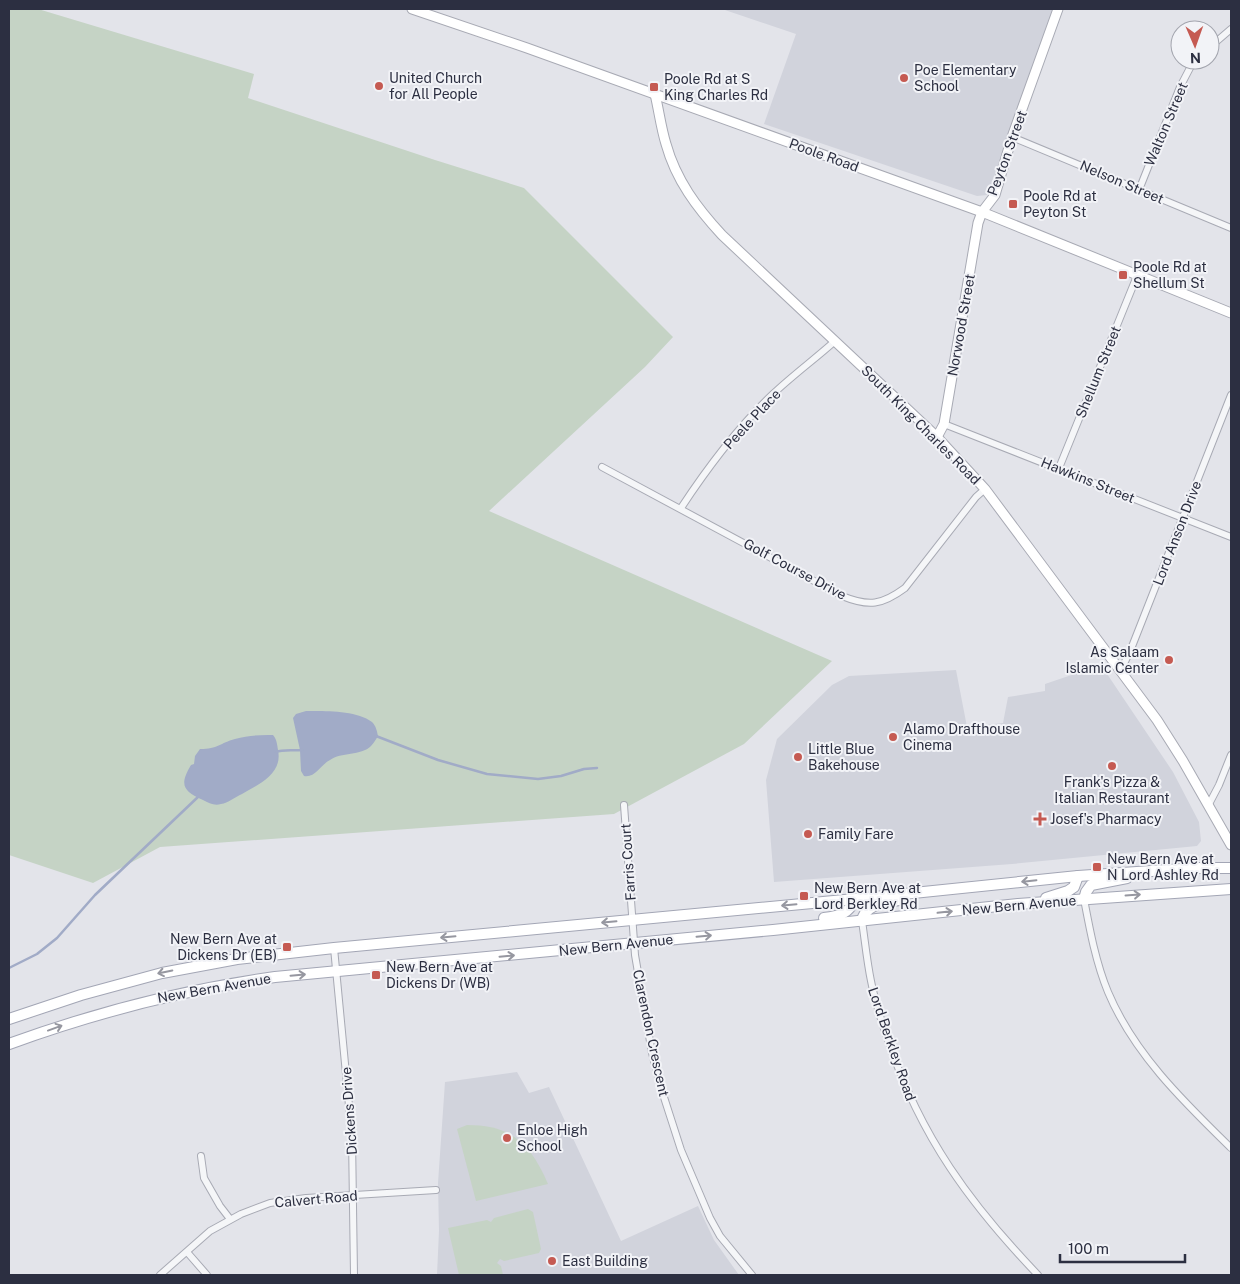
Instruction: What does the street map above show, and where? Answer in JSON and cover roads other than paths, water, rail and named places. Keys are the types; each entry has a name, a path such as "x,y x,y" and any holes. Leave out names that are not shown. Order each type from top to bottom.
{"main road":[{"name":"New Bern Avenue","path":"9,1019 80,995 162,973 237,959 1078,876 1231,868"},
{"path":"1084,899 1088,888 1092,885 1157,871"},
{"path":"983,908 1050,897 1068,891 1074,887 1078,876"},
{"name":"New Bern Avenue","path":"9,1044 75,1021 156,998 233,983 337,971 773,930 983,908 1231,888"},
{"path":"862,921 863,916 873,905 894,902 933,891"},
{"path":"773,930 786,924 836,917 844,914 852,906 854,899"}],"street":[{"name":"Poole Road","path":"412,9 527,48 982,212 1231,313"},
{"name":"Peyton Street","path":"982,212 995,194 1012,137 1058,9"},
{"path":"1220,38 1231,29"},
{"name":"Walton Street","path":"1139,190 1180,87 1189,70"},
{"name":"South King Charles Road","path":"655,94 666,145 680,180 697,208 722,235 937,437 985,489 1121,670 1166,734 1231,845"},
{"name":"Nelson Street","path":"1012,137 1231,228"},
{"name":"Norwood Street","path":"937,437 944,424 982,212"},
{"name":"Shellum Street","path":"1059,468 1137,276"},
{"name":"Peele Place","path":"681,508 732,438 773,394 835,341"},
{"name":"Lord Anson Drive","path":"1121,670 1231,395"},
{"name":"Hawkins Street","path":"944,424 1231,537"},
{"name":"Golf Course Drive","path":"602,467 842,596 860,603 880,602 894,596 905,588 976,497 985,489"},
{"path":"1208,806 1231,755"},
{"name":"Farris Court","path":"624,804 632,920"},
{"path":"1084,899 1100,971 1108,993 1128,1029 1166,1082 1231,1148"},
{"name":"Clarendon Crescent","path":"632,920 652,1053 681,1150 716,1230 752,1275"},
{"name":"Lord Berkley Road","path":"862,921 871,982 881,1020 900,1077 915,1109 938,1152 963,1189 990,1224 1038,1275"},
{"name":"Dickens Drive","path":"334,948 352,1137 354,1275"},
{"path":"201,1156 204,1178 230,1219"},
{"name":"Calvert Road","path":"160,1275 210,1231 230,1219 270,1202 300,1198 436,1190"},
{"path":"187,1252 207,1275"}],"water":[{"path":"306,711 340,712 358,715 372,722 378,736 367,749 335,758 327,762 312,775 304,776 301,771 300,750 293,718 296,714"},
{"path":"273,735 279,758 273,772 262,782 229,801 218,805 196,797 185,787 184,782 187,772 191,765 194,764 195,756 200,749 215,747 243,737"}],"waterway":[{"path":"376,736 438,760 487,774 538,779 597,768"},
{"path":"276,752 302,750"},
{"path":"9,968 37,954 57,938 95,895 199,796"}],"place":[{"name":"Poe Elementary School","path":"904,78"},
{"name":"United Church for All People","path":"379,86"},
{"name":"Poole Rd at S King Charles Rd","path":"654,87"},
{"name":"Poole Rd at Peyton St","path":"1013,204"},
{"name":"Poole Rd at Shellum St","path":"1123,275"},
{"name":"As Salaam Islamic Center","path":"1169,660"},
{"name":"Alamo Drafthouse Cinema","path":"893,737"},
{"name":"Little Blue Bakehouse","path":"798,757"},
{"name":"Frank's Pizza & Italian Restaurant","path":"1112,766"},
{"name":"Josef's Pharmacy","path":"1040,819"},
{"name":"Family Fare","path":"808,834"},
{"name":"New Bern Ave at N Lord Ashley Rd","path":"1097,867"},
{"name":"New Bern Ave at Lord Berkley Rd","path":"804,896"},
{"name":"New Bern Ave at Dickens Dr (EB)","path":"287,947"},
{"name":"New Bern Ave at Dickens Dr (WB)","path":"376,975"},
{"name":"Enloe High School","path":"507,1138"},
{"name":"East Building","path":"552,1261"}]}
